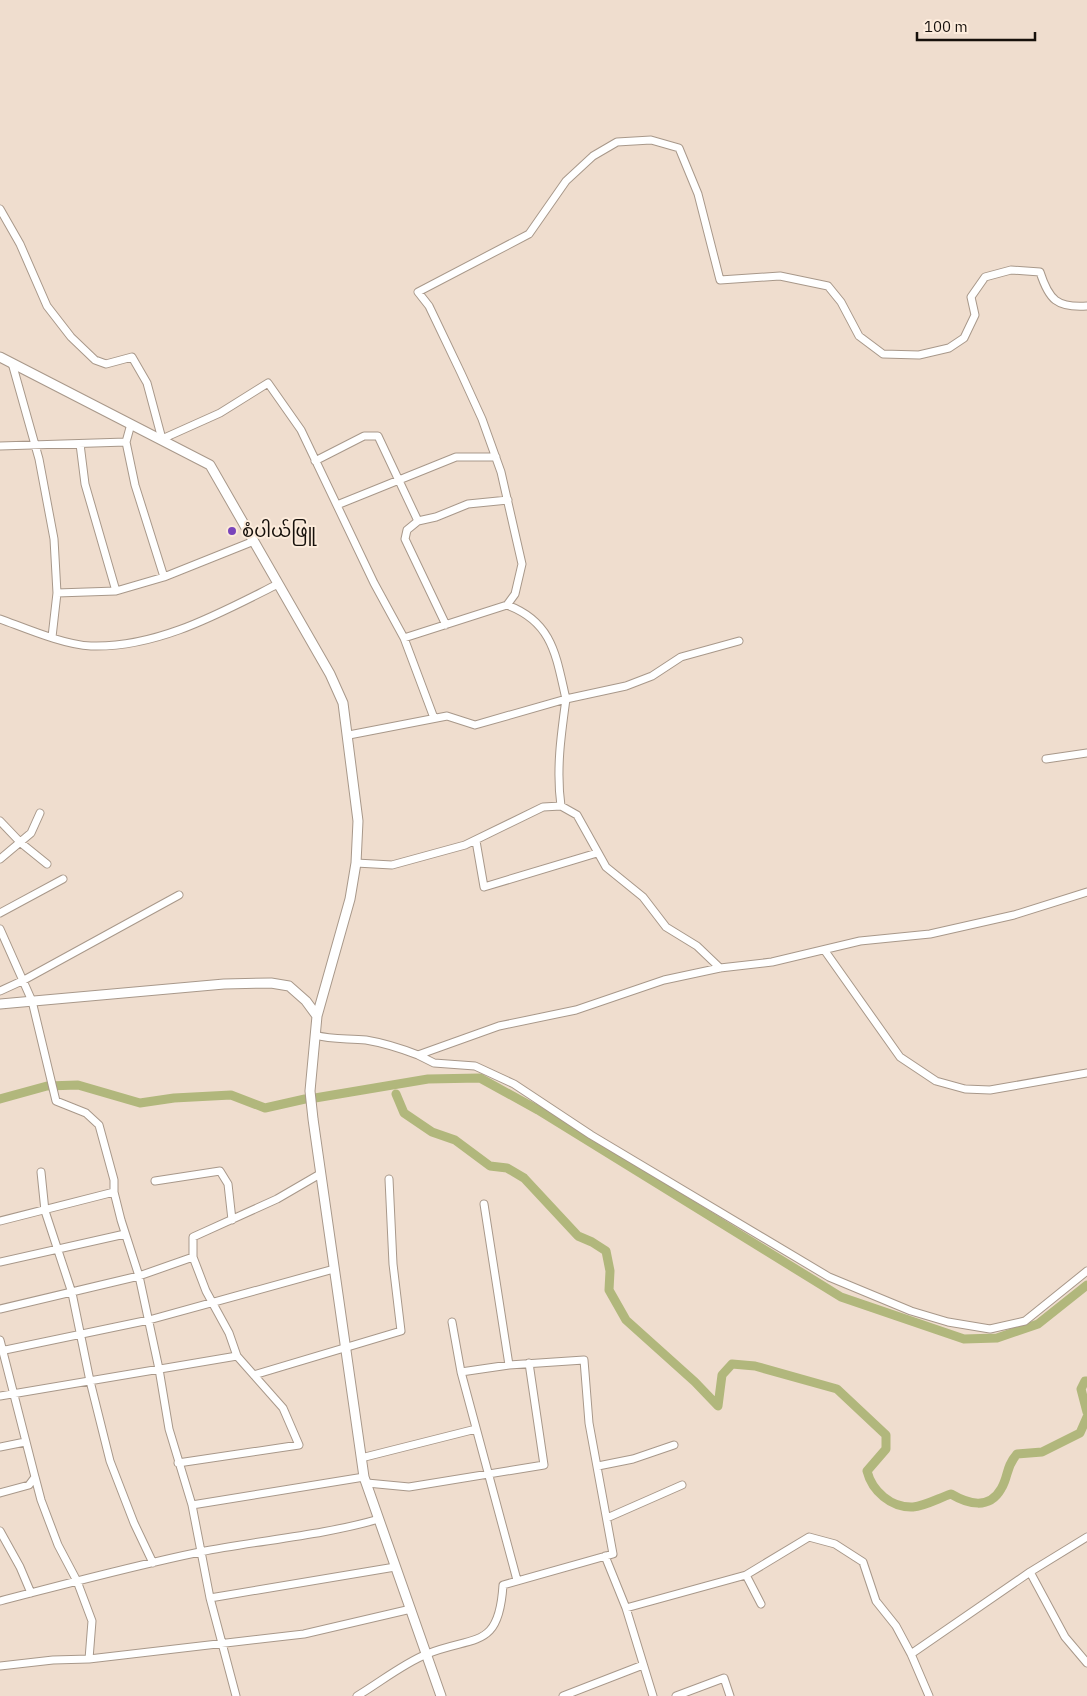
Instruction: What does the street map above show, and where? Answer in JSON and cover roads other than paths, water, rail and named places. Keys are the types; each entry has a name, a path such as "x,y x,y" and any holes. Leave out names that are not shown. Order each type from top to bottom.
{"street":[{"path":"404,638 506,605 515,594 522,564 508,500 496,457 461,373 429,306 418,292 529,234 566,181 593,156 617,142 651,140 679,148 698,194 720,280 780,276 828,286 840,302 859,336 883,354 919,355 949,348 964,338 975,315 971,297 986,277 1011,270 1040,272 1046,292 1059,304 1087,306"},
{"path":"0,210 20,244 47,306 71,336 96,360 106,364 132,357 147,383 162,439"},
{"path":"0,357 210,465 330,674 343,703 349,735 358,821 356,863 343,926 318,1016 310,1091 320,1174 365,1480 441,1696"},
{"path":"12,363 34,444 54,539 57,593 52,637"},
{"path":"162,439 220,413 268,383 301,430 374,583 404,638 434,718"},
{"path":"131,424 126,442 134,485 164,577"},
{"path":"315,461 364,436 378,436 418,521"},
{"path":"0,446 126,442"},
{"path":"80,444 85,484 116,591"},
{"path":"336,505 456,457 496,457"},
{"path":"446,625 405,539 407,530 418,521 436,517 468,504 508,500"},
{"path":"57,593 116,591 164,577 254,541"},
{"path":"0,619 52,637 90,646 127,644 167,635 221,613 278,584"},
{"path":"506,605 534,619 545,632 556,656 566,699 560,743 558,786 561,806"},
{"path":"349,735 447,716 475,725 566,699 626,686 652,676 681,657 739,641"},
{"path":"1046,760 1087,753"},
{"path":"356,863 392,865 476,841 543,807 561,806 577,815 606,867 642,897 666,927 697,946 720,968"},
{"path":"0,859 31,833 40,813"},
{"path":"0,821 21,843 48,864"},
{"path":"476,841 484,887 597,853"},
{"path":"0,913 63,878"},
{"path":"418,1055 499,1026 576,1010 664,980 720,968 772,962 825,951 860,941 930,934 996,919 1087,892"},
{"path":"0,991 24,980 179,896"},
{"path":"0,929 32,1001 56,1101 86,1113 99,1125 114,1180 114,1192 125,1234 139,1276 159,1369 169,1429 192,1505 210,1598 236,1696"},
{"path":"825,951 900,1057 936,1082 965,1089 990,1090 1087,1073"},
{"path":"0,1004 224,984 270,983 289,986 306,1001 318,1016"},
{"path":"316,1035 330,1039 364,1040 395,1045 434,1063 475,1066 514,1084 591,1134 830,1277 911,1311 948,1322 990,1328 1025,1321 1087,1271"},
{"path":"156,1181 220,1171 228,1184 232,1220"},
{"path":"41,1172 45,1211 72,1293 90,1381 110,1461 134,1522 153,1562"},
{"path":"178,1463 299,1445 283,1408 237,1356 229,1333 212,1303 193,1257 193,1236 277,1199 320,1174"},
{"path":"254,1375 401,1331 393,1264 389,1179"},
{"path":"0,1221 114,1192"},
{"path":"484,1204 504,1320 509,1365"},
{"path":"0,1262 125,1234"},
{"path":"0,1309 139,1276 193,1257"},
{"path":"1,1351 82,1336 149,1320 334,1269"},
{"path":"452,1322 461,1372 490,1473 517,1580"},
{"path":"0,1340 1,1351 14,1393 41,1500 58,1545 77,1581 92,1621 89,1659"},
{"path":"0,1396 237,1356"},
{"path":"357,1696 426,1654 480,1639 494,1625 501,1610 503,1585 613,1554 598,1466 588,1423 584,1360 529,1363 461,1372"},
{"path":"192,1505 365,1480 409,1486 544,1465 529,1363"},
{"path":"361,1458 476,1429"},
{"path":"0,1446 25,1442"},
{"path":"598,1466 633,1459 674,1445"},
{"path":"0,1493 29,1485 36,1477"},
{"path":"607,1518 682,1485"},
{"path":"0,1601 153,1562 201,1552 340,1530 379,1519"},
{"path":"0,1531 20,1567 31,1593"},
{"path":"626,1608 746,1575 809,1537 835,1544 863,1562 876,1601 896,1626 911,1654 929,1696"},
{"path":"911,1654 1030,1572 1087,1537"},
{"path":"605,1556 626,1608 654,1696"},
{"path":"210,1598 396,1567"},
{"path":"1030,1572 1065,1637 1087,1663"},
{"path":"746,1575 761,1604"},
{"path":"0,1666 54,1660 89,1659 304,1634 411,1609"},
{"path":"562,1696 643,1665"},
{"path":"676,1696 724,1678 730,1696"}],"waterway":[{"path":"315,1098 428,1079 480,1078 538,1110 841,1297 964,1339 997,1338 1038,1324 1087,1285"},
{"path":"0,1099 47,1086 78,1085 140,1103 174,1098 231,1095 265,1108 305,1099"},
{"path":"396,1094 404,1113 432,1132 455,1140 490,1166 507,1168 524,1178 578,1236 606,1251 610,1271 609,1290 626,1320 695,1382 718,1406 722,1375 732,1364 755,1366 837,1389 886,1435 886,1449 867,1471 878,1491 897,1505 905,1507 918,1506 951,1494 971,1502 978,1503 991,1500 1001,1489 1017,1454 1042,1452 1080,1433 1087,1417"},
{"path":"1087,1381 1085,1381 1081,1389 1087,1412"}],"place":[{"name":"စံပါယ်ဖြူ","path":"232,531"}]}
